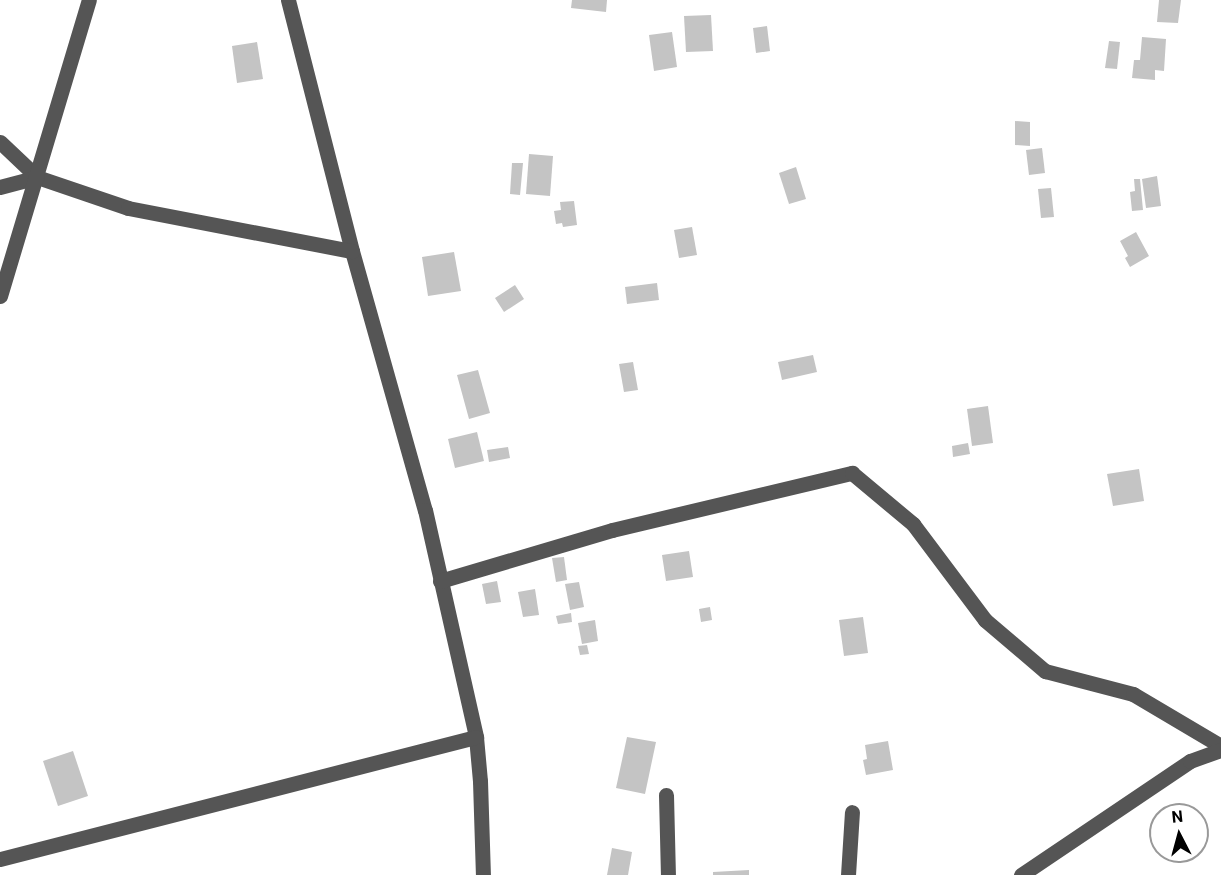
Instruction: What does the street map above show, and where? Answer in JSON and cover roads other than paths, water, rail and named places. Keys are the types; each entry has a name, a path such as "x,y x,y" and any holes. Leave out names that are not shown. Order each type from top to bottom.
{"street":[{"path":"0,296 89,0"},
{"path":"288,0 352,251 425,510 476,737 483,875"},
{"path":"0,142 37,177 129,208 352,251"},
{"path":"0,187 37,177"},
{"path":"440,580 612,530 852,473 913,524 985,620 1045,671 1133,694 1221,746"},
{"path":"0,859 476,737"},
{"path":"1022,875 1190,762 1221,750"},
{"path":"666,795 668,875"},
{"path":"848,875 852,812"}]}
